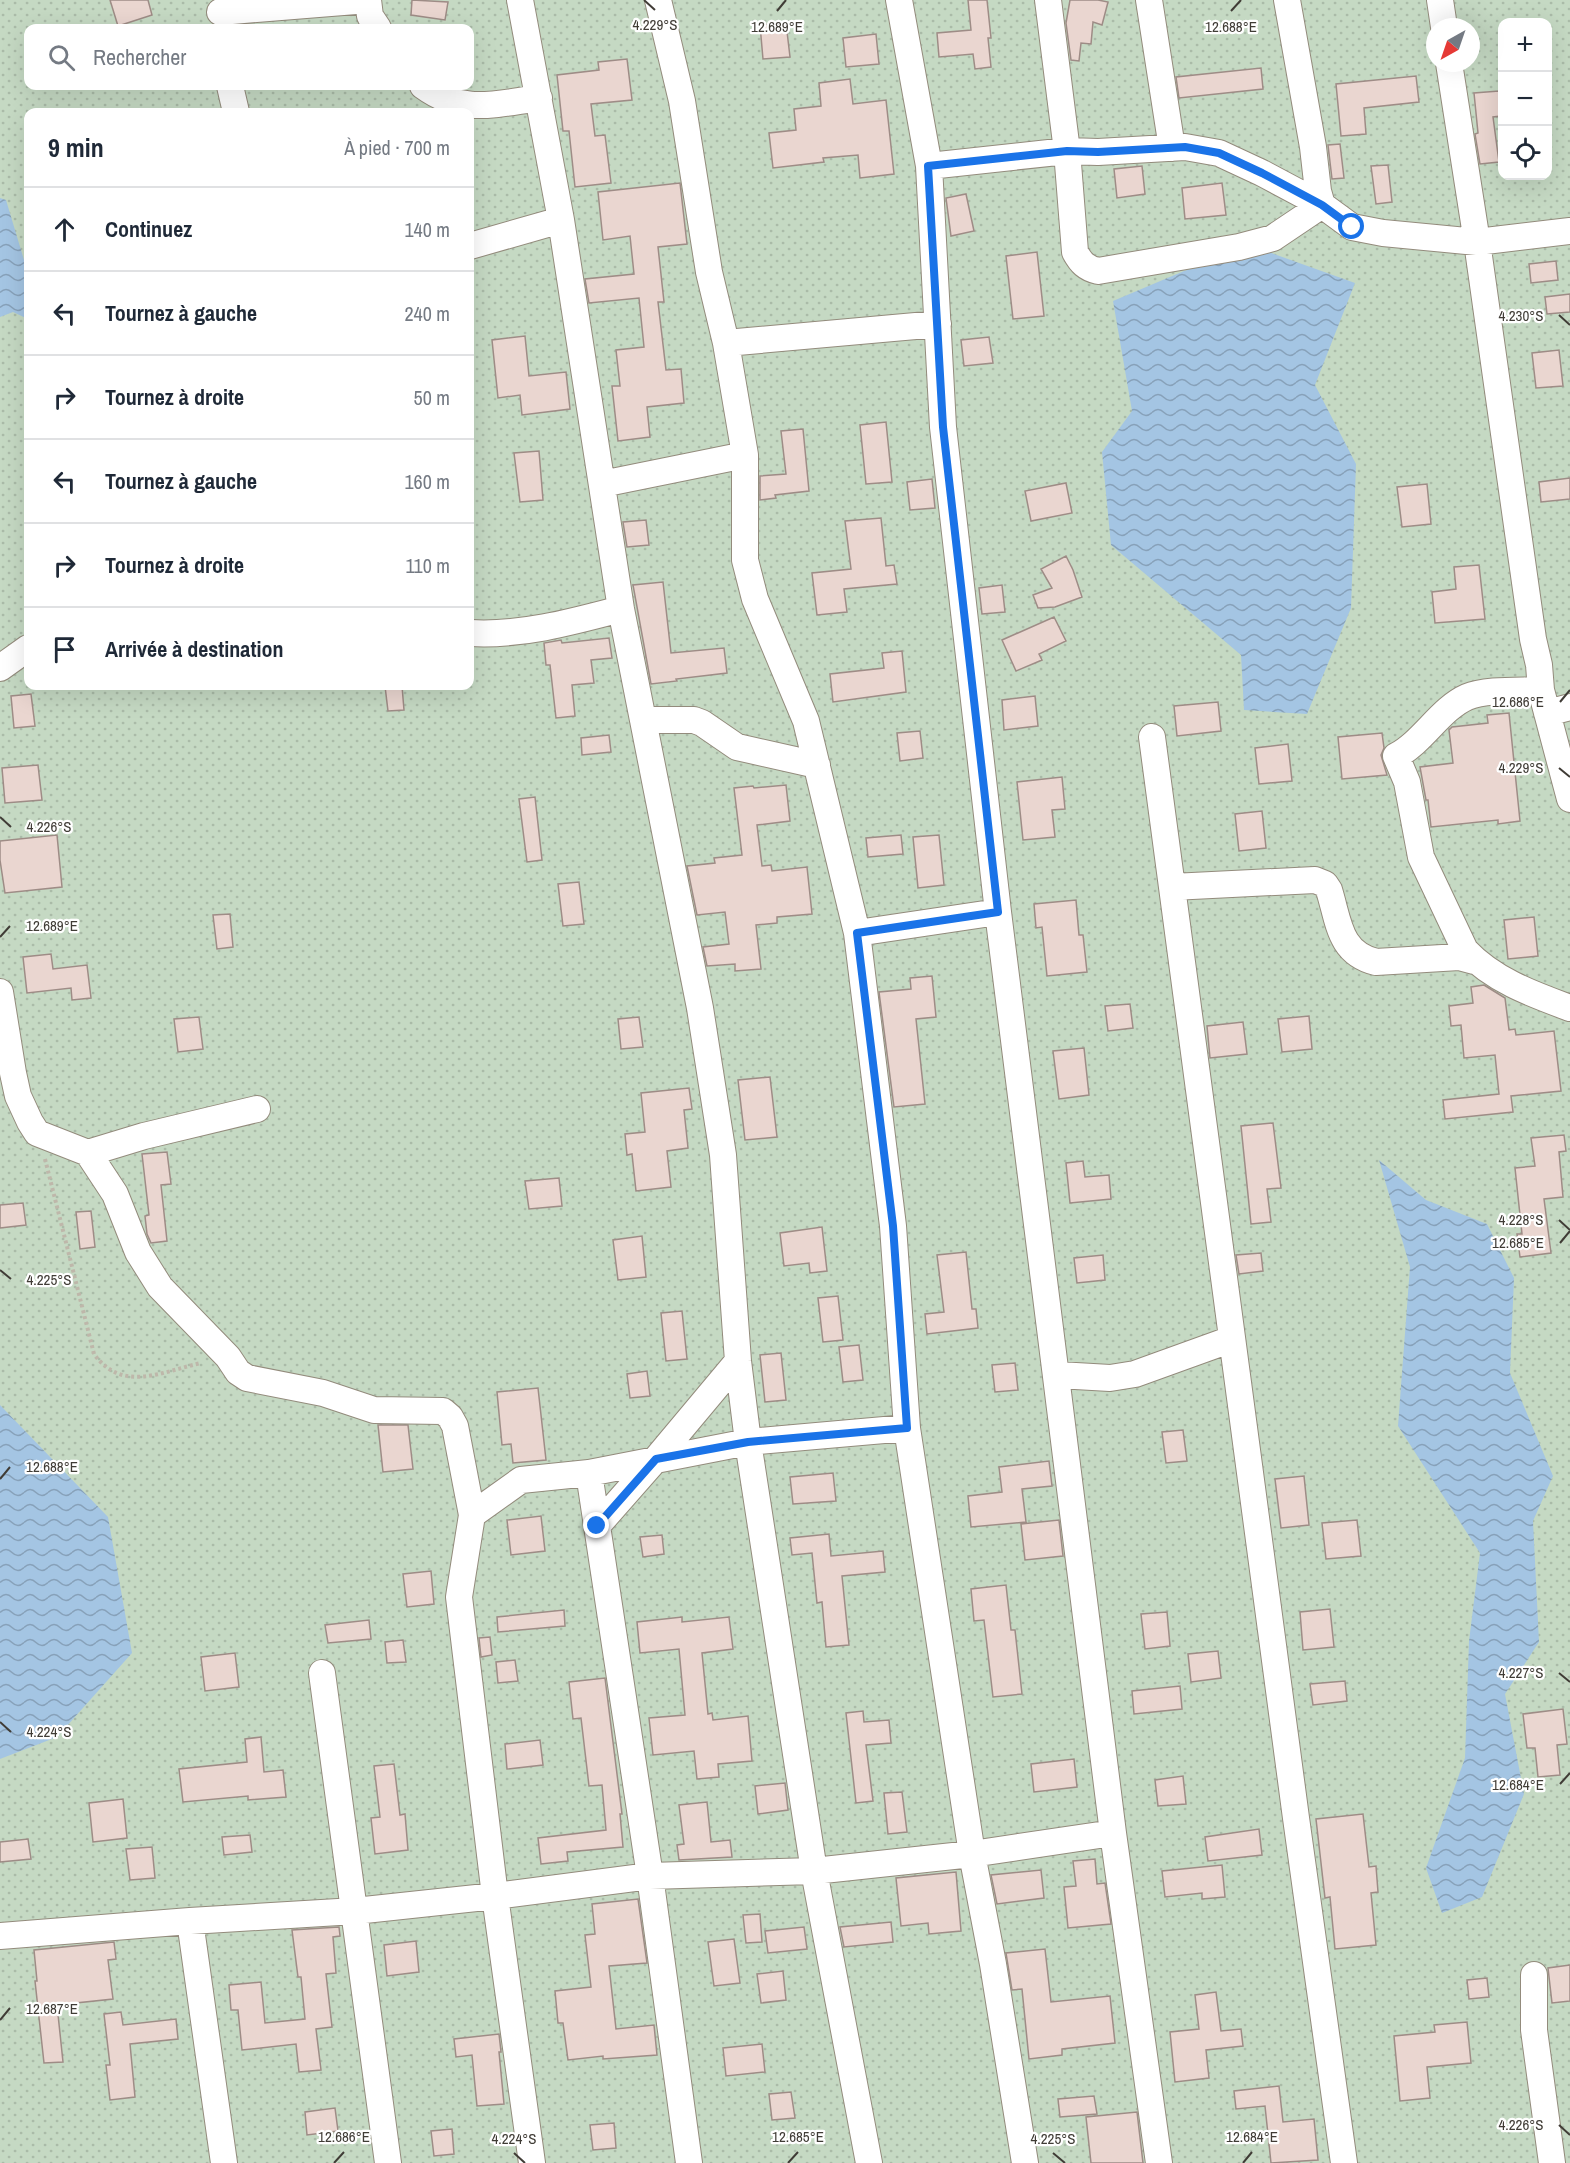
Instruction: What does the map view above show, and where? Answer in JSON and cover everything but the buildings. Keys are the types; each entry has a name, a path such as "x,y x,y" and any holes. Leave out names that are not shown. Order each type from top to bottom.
{"street":[{"path":"221,14 368,0 370,16 375,24"},
{"path":"520,0 561,220 621,609 700,1008 723,1155 738,1361 748,1442 814,1871 870,2163"},
{"path":"658,0 682,101 710,272 726,343 745,455 745,560 749,580 806,721 857,933 893,1226 907,1428 972,1854 993,1964 1025,2163"},
{"path":"899,0 928,166 943,427 998,912 1058,1375 1113,1833 1160,2163"},
{"path":"1048,0 1067,151 1075,252 1081,263 1089,269 1098,271 1110,269 1239,247 1274,238 1322,205"},
{"path":"1149,0 1172,148"},
{"path":"1287,0 1322,205"},
{"path":"1440,0 1443,18"},
{"path":"1450,72 1477,242 1533,639 1552,703 1570,799"},
{"path":"231,90 235,108"},
{"path":"429,90 437,96 459,104 479,106 539,98"},
{"path":"928,166 1067,151 1098,152 1185,147 1219,153 1322,205 1352,227 1383,233 1477,242 1570,231"},
{"path":"474,245 561,220"},
{"path":"726,343 938,324"},
{"path":"602,483 745,455"},
{"path":"474,633 521,631 562,624 621,609"},
{"path":"0,668 24,651"},
{"path":"1552,703 1480,693 1466,697 1450,709 1409,750 1396,756 1407,782 1421,857 1465,950 1474,960 1509,983 1570,1008"},
{"path":"643,720 694,720 737,747 817,765"},
{"path":"1152,737 1344,2163"},
{"path":"1172,887 1315,879 1325,884 1329,890 1346,945 1364,959 1376,962 1459,957 1474,960"},
{"path":"857,933 998,912"},
{"path":"0,992 15,1085 30,1122 37,1133 88,1153 115,1194 145,1265 160,1287 228,1357 238,1372 247,1378 323,1393 374,1410 443,1411 456,1426 472,1515 459,1597 495,1896 532,2163"},
{"path":"88,1153 144,1136 257,1109"},
{"path":"1058,1375 1110,1378 1134,1374 1232,1339"},
{"path":"597,1526 738,1361"},
{"path":"472,1515 521,1480 589,1473 748,1442 907,1428"},
{"path":"589,1473 650,1875 689,2163"},
{"path":"322,1673 388,2163"},
{"path":"0,1936 355,1911 495,1896 650,1875 814,1871 972,1854 1113,1833"},
{"path":"190,1921 224,2163"},
{"path":"1534,1976 1534,2030 1551,2163"}],"path":[{"path":"37,1133 94,1354 103,1366 124,1377 140,1377 209,1361 219,1361 228,1357"}],"green space":[{"path":"0,0 1570,0 1570,2163 0,2163"}],"water":[{"path":"0,198 6,200 24,260 24,317 13,312 0,317"},
{"path":"1260,249 1355,283 1315,385 1356,464 1351,608 1307,714 1244,710 1241,655 1111,545 1102,452 1132,411 1113,301 1184,271"},
{"path":"1379,1160 1426,1200 1487,1224 1514,1278 1510,1373 1553,1476 1533,1521 1539,1642 1505,1694 1524,1794 1482,1897 1442,1913 1426,1868 1465,1758 1469,1641 1480,1553 1398,1426 1410,1267"},
{"path":"0,1405 108,1517 132,1653 57,1737 0,1759"}],"route":[{"path":"597,1526 656,1459 748,1442 907,1428 893,1226 857,933 998,912 943,427 928,166 1067,151 1098,152 1185,147 1219,153 1262,173 1322,205 1352,227"}]}
